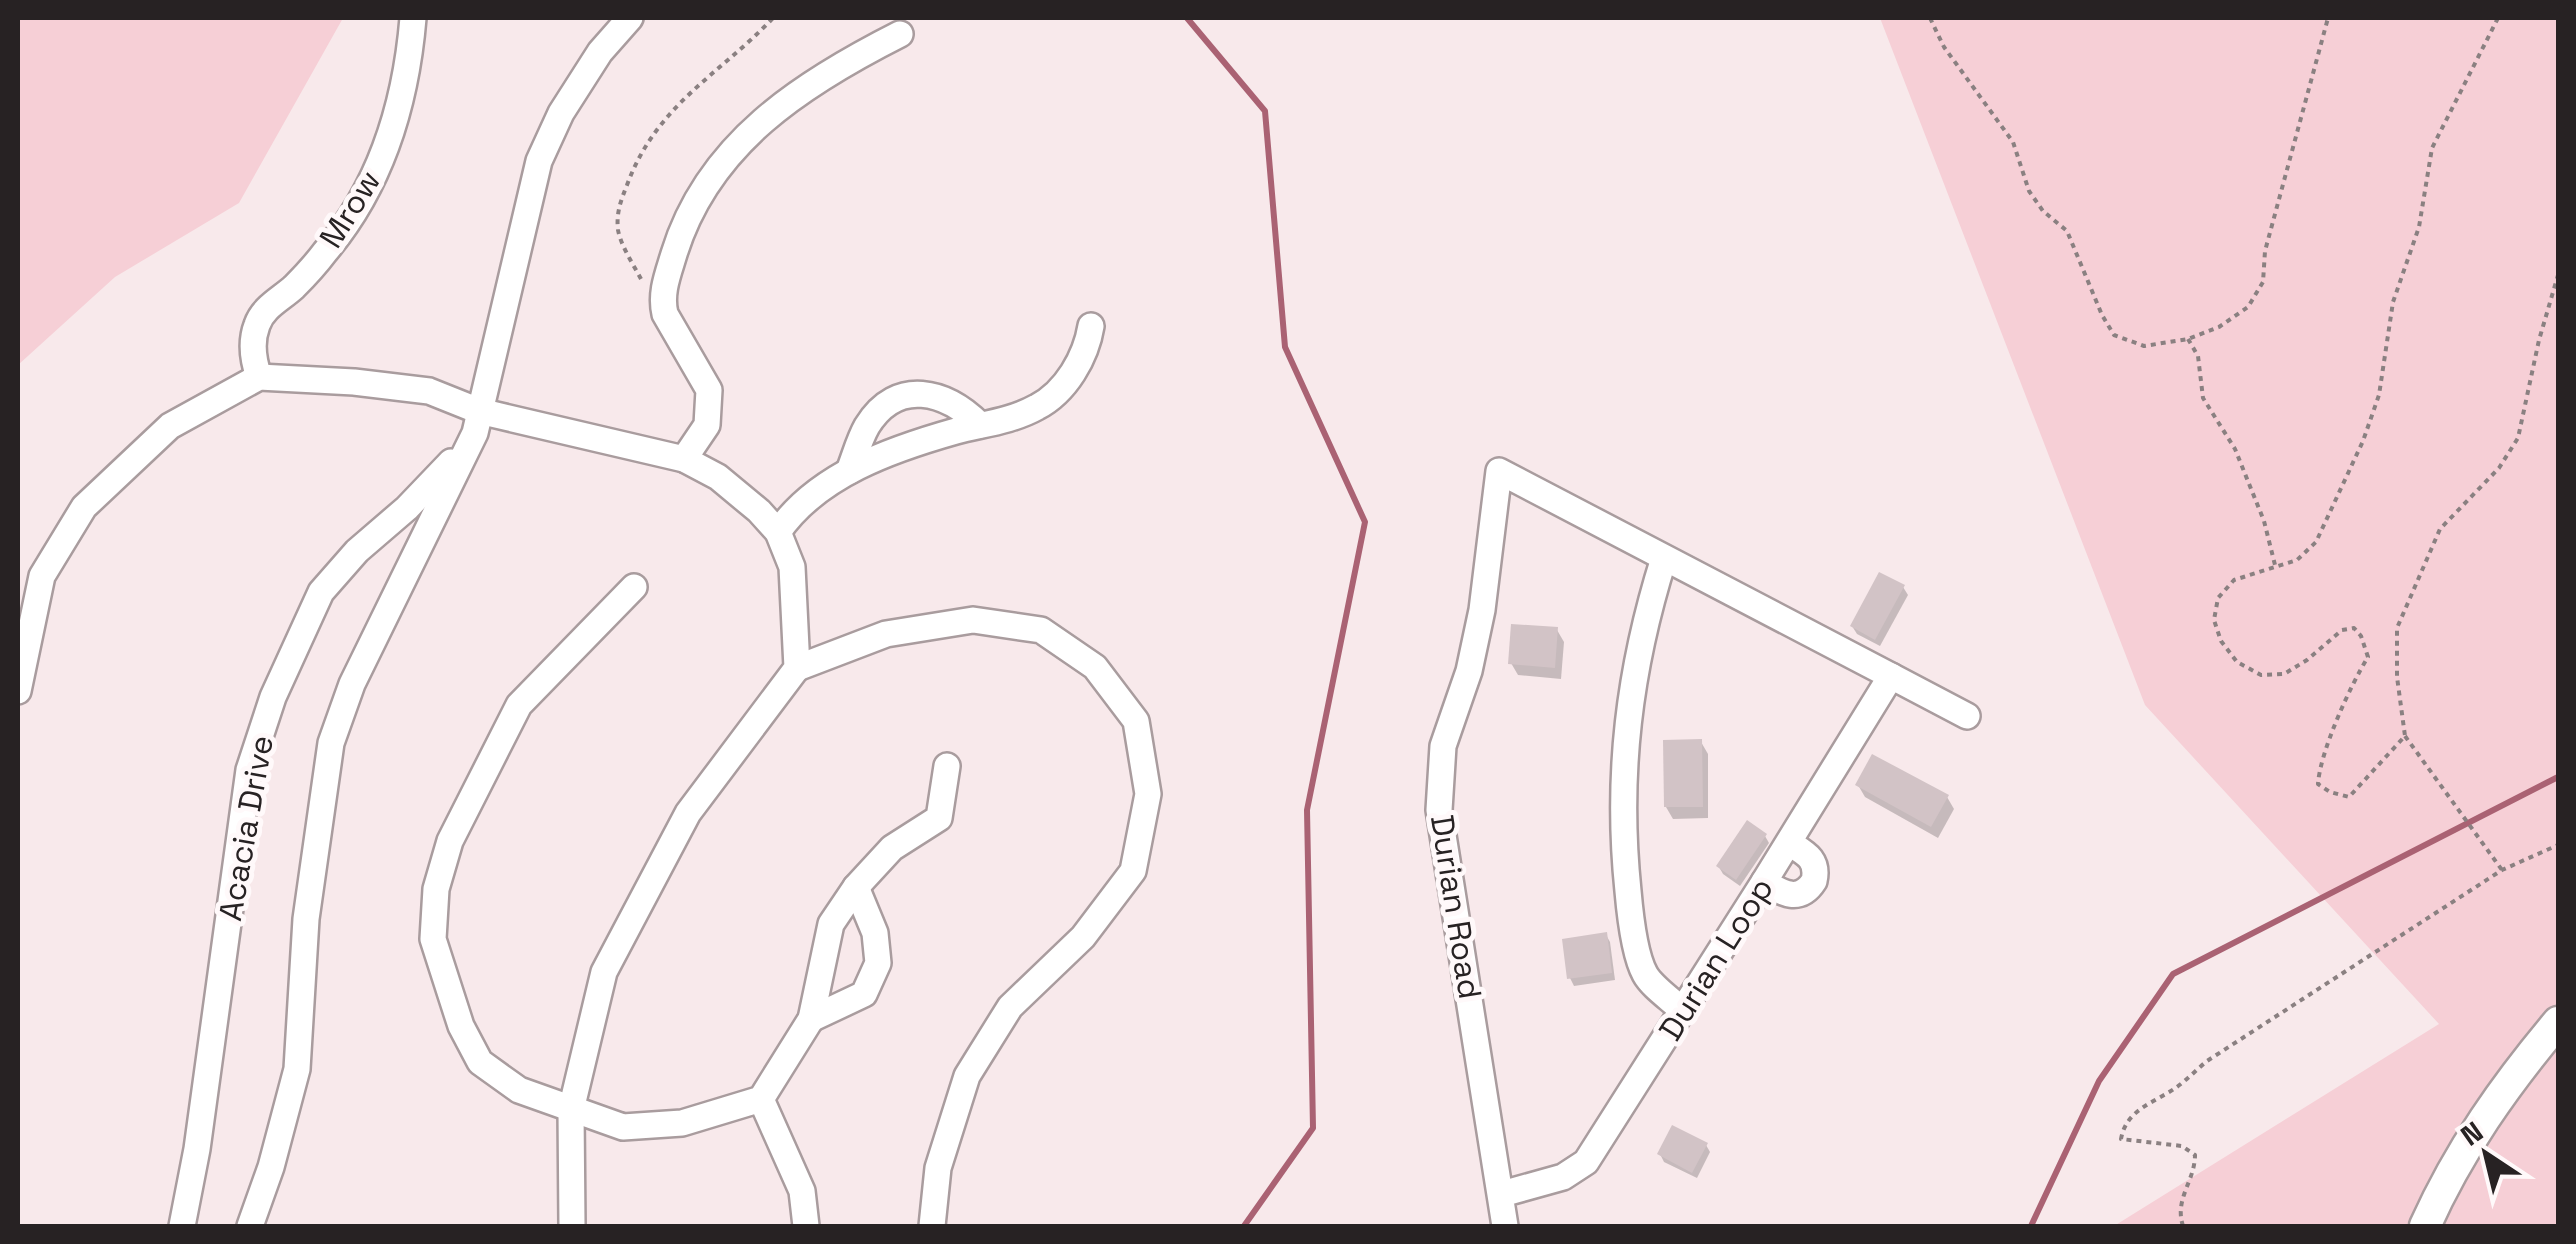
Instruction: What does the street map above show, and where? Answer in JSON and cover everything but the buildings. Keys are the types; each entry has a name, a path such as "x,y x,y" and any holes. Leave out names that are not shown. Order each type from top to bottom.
{"main road":[{"path":"2425,1226 2448,1177 2480,1124 2558,1022"}],"street":[{"name":"Mrow","path":"259,377 252,358 257,324 265,310 295,286 326,251 360,205 385,151 407,76 412,18"},
{"name":"Acacia Drive","path":"250,1226 271,1167 297,1069 306,919 331,742 352,684 472,440 539,162 561,114 600,52 630,18"},
{"path":"684,459 706,425 710,390 665,314 662,300 682,228 706,187 757,126 823,75 900,34"},
{"path":"778,532 789,516 850,471 903,447 1040,406 1076,368 1088,345 1091,326"},
{"path":"18,691 42,576 84,508 170,426 259,377 430,390 480,411 684,459 718,477 778,532 792,568 797,668"},
{"path":"850,471 867,426 900,396 928,394 948,399 980,425"},
{"name":"Acacia Drive","path":"182,1226 197,1149 249,770 273,697 321,592 357,551 407,508 472,440"},
{"name":"Durian Road","path":"1505,1226 1439,810 1443,746 1469,671 1482,610 1499,471 1664,558"},
{"path":"1684,1011 1645,975 1630,915 1621,826 1623,756 1635,669 1664,558 1967,716"},
{"path":"634,587 519,704 450,841 436,890 434,940 461,1026 480,1062 519,1090 622,1126 682,1123 762,1099 811,1019 831,924 856,888 892,848 939,818 947,766"},
{"path":"572,1226 571,1110 604,972 688,813 797,668 886,634 973,620 1040,630 1095,667 1136,721 1148,794 1133,871 1083,937 1010,1007 967,1076 938,1168 932,1226"},
{"name":"Durian Loop","path":"1502,1194 1563,1177 1586,1162 1684,1011 1890,676"},
{"path":"1764,882 1793,896 1810,888 1814,862 1788,843"},
{"path":"811,1019 864,994 878,963 875,933 856,888"},
{"path":"762,1099 802,1191 806,1226"}],"path":[{"path":"662,300 644,283 618,232 618,209 634,165 660,123 703,78 772,18"},
{"path":"1930,18 1944,47 2013,142 2028,191 2042,211 2067,231 2114,335 2144,346 2188,340 2219,327 2248,307 2264,282 2265,251 2328,18"},
{"path":"2406,736 2349,797 2330,792 2318,784 2319,764 2353,682 2368,657 2362,636 2354,628 2342,630 2284,674 2262,675 2237,662 2220,641 2214,620 2218,598 2234,580 2275,564 2298,560 2316,542 2363,441 2379,395 2393,302 2419,228 2432,148 2498,18"},
{"path":"2502,870 2406,736 2397,677 2397,628 2440,529 2499,468 2518,438 2558,275"},
{"path":"2188,340 2198,356 2203,398 2235,449 2264,521 2275,564"},
{"path":"2183,1226 2182,1192 2195,1173 2196,1155 2182,1146 2121,1139 2123,1126 2140,1108 2502,870 2558,845"}],"shaded area":[{"path":"18,18 343,18 239,203 115,277 18,365"},
{"path":"1880,18 2558,18 2558,1226 2114,1226 2439,1024 2145,705"}],"waterway":[{"path":"1187,18 1265,111 1285,347 1365,522 1307,810 1313,1128 1244,1226"},
{"path":"2031,1226 2099,1081 2173,974 2558,777"}]}
